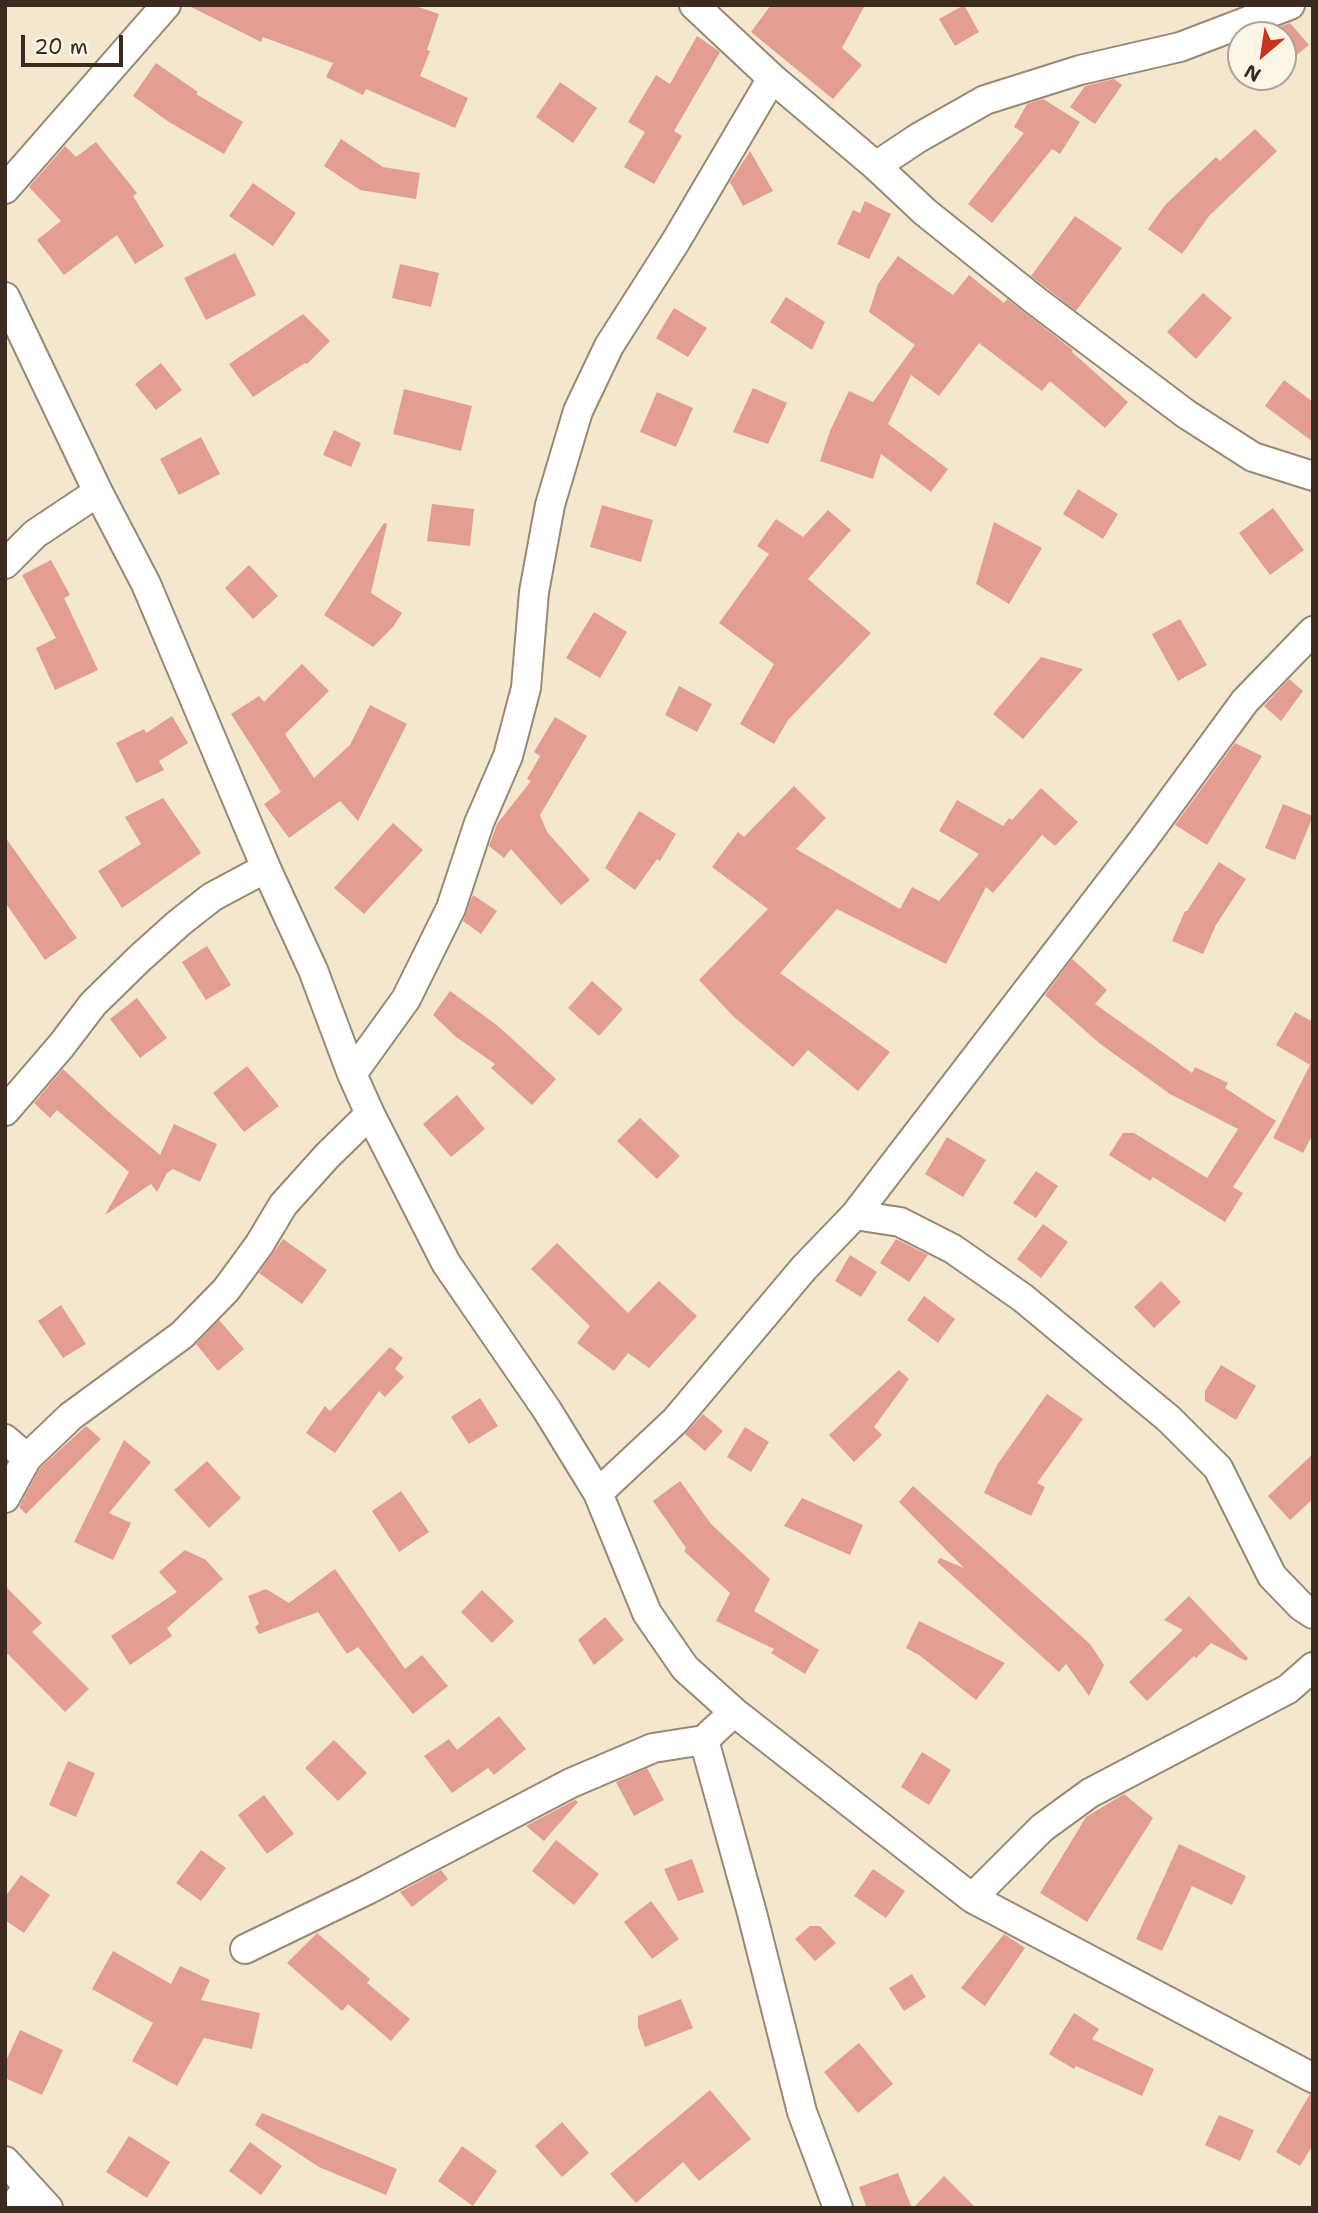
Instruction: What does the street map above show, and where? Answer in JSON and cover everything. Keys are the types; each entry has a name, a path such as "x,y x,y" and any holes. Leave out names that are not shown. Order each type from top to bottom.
{"street":[{"path":"5,189 166,5"},
{"path":"694,5 772,78 945,228 1036,301 1186,414 1254,457 1313,476"},
{"path":"876,166 918,138 985,100 1080,70 1180,47 1290,5"},
{"path":"352,1073 406,999 451,908 479,823 508,756 526,688 534,592 550,505 578,411 609,346 677,241 772,78"},
{"path":"5,297 151,596 266,868 313,970 370,1114 446,1263 547,1410 598,1493 647,1613 685,1668 734,1712 972,1898 1313,2078"},
{"path":"5,564 35,534 98,492"},
{"path":"598,1493 676,1421 804,1268 855,1215 1143,840 1245,701 1313,631"},
{"path":"5,1111 93,1004 140,958 212,897 266,868"},
{"path":"5,1498 27,1458 71,1416 183,1335 226,1290 259,1245 283,1205 370,1114"},
{"path":"855,1215 900,1223 953,1249 1023,1298 1170,1419 1218,1468 1272,1576 1301,1606 1313,1614"},
{"path":"5,1438 27,1458"},
{"path":"972,1898 1042,1828 1090,1793 1288,1689 1313,1667"},
{"path":"245,1949 367,1890 571,1783 653,1748 704,1740 734,1712"},
{"path":"704,1740 752,1913 802,2112 838,2208"},
{"path":"5,2161 20,2197 48,2208"}],"building":[{"path":"187,5 413,5 439,14 427,50 430,51 420,76 468,98 455,128 366,89 363,95 326,77 333,63 263,37 261,42"},
{"path":"771,5 865,5 842,48 862,65 833,99 751,32"},
{"path":"964,5 979,32 955,46 939,19"},
{"path":"1297,31 1309,45 1297,55"},
{"path":"697,36 720,52 674,131 682,136 654,184 624,167 645,132 628,122 656,75 670,84"},
{"path":"156,63 198,92 196,94 243,122 224,154 169,122 133,96"},
{"path":"1114,79 1122,85 1095,124 1070,107 1085,86"},
{"path":"560,82 597,108 573,143 536,117"},
{"path":"1043,99 1080,122 1060,154 1052,149 992,223 968,204 1024,133 1014,127 1027,104"},
{"path":"1255,129 1277,151 1209,216 1182,254 1148,229 1166,204 1216,157 1220,161"},
{"path":"341,139 383,167 420,173 416,199 360,190 324,166"},
{"path":"96,142 137,193 133,196 164,246 135,264 117,235 64,275 37,240 61,221 29,187 65,146 76,157"},
{"path":"750,151 773,191 743,206 730,182"},
{"path":"253,183 296,213 273,246 229,216"},
{"path":"865,201 891,214 869,259 837,244 853,210 860,213"},
{"path":"1075,216 1122,248 1076,311 1031,276"},
{"path":"235,253 256,295 206,320 184,278"},
{"path":"898,256 953,295 969,275 1004,303 1007,299 1073,350 1072,352 1128,402 1105,428 1050,381 1042,391 979,343 939,396 911,375 888,424 948,469 931,492 881,454 873,479 820,461 830,431 849,391 873,402 915,345 869,312 878,284"},
{"path":"400,264 439,273 431,307 392,298"},
{"path":"1203,293 1232,318 1196,359 1167,332"},
{"path":"786,297 825,322 812,350 770,322"},
{"path":"674,308 707,328 688,357 656,338"},
{"path":"303,314 330,341 307,364 253,397 229,364"},
{"path":"161,363 182,390 156,410 135,384"},
{"path":"1284,380 1313,402 1313,442 1265,406"},
{"path":"753,388 787,403 768,444 733,432"},
{"path":"404,389 472,406 461,451 393,434"},
{"path":"657,392 693,408 676,447 640,432"},
{"path":"334,430 361,443 351,467 323,455"},
{"path":"201,437 220,474 179,495 160,459"},
{"path":"1078,489 1118,514 1103,539 1063,514"},
{"path":"432,504 474,509 470,546 427,541"},
{"path":"602,505 653,520 641,562 590,547"},
{"path":"1273,508 1304,550 1270,575 1239,533"},
{"path":"828,510 851,530 808,579 871,633 788,720 774,744 740,724 774,664 719,623 769,554 757,546 776,519 803,537"},
{"path":"994,522 1042,548 1009,604 976,584"},
{"path":"384,523 387,524 371,593 402,613 393,627 373,647 324,615"},
{"path":"51,560 70,595 64,598 98,670 55,690 36,648 56,638 22,575"},
{"path":"249,565 278,596 253,619 225,588"},
{"path":"594,612 627,632 600,678 566,658"},
{"path":"1180,619 1207,665 1178,681 1152,634"},
{"path":"1041,657 1083,669 1023,739 993,714"},
{"path":"302,664 329,691 285,734 314,778 350,745 370,705 407,724 358,821 340,801 289,838 264,804 281,792 231,714 259,696 264,702"},
{"path":"1289,679 1303,691 1281,721 1264,706"},
{"path":"679,686 712,704 697,732 665,715"},
{"path":"172,716 188,743 159,761 164,770 136,783 116,743 144,729 146,733"},
{"path":"555,717 587,736 540,815 547,832 590,880 561,905 511,849 504,858 489,846 497,824 531,781 527,779 540,756 534,752"},
{"path":"1235,743 1262,756 1207,845 1175,825"},
{"path":"794,786 826,818 796,849 900,909 912,887 939,901 979,854 939,831 957,800 1003,826 1009,818 1012,820 1041,788 1078,822 1055,846 1042,835 993,893 986,887 946,964 837,909 780,973 890,1052 858,1091 808,1050 793,1067 734,1017 699,980 768,909 712,867 738,832 744,837"},
{"path":"163,798 201,853 122,908 98,871 141,844 125,817"},
{"path":"1283,804 1313,816 1295,860 1265,848"},
{"path":"639,811 676,834 660,861 657,859 635,890 605,868"},
{"path":"393,823 423,850 364,914 334,888"},
{"path":"5,837 77,938 45,960 5,902"},
{"path":"1219,862 1246,879 1216,925 1203,954 1172,941 1185,911"},
{"path":"473,895 497,911 481,934 463,921"},
{"path":"207,946 231,985 206,1000 182,962"},
{"path":"1072,959 1107,990 1095,1004 1192,1073 1195,1067 1228,1083 1225,1088 1276,1121 1233,1187 1243,1193 1225,1222 1153,1177 1150,1181 1109,1155 1123,1133 1134,1133 1207,1178 1238,1129 1170,1094 1099,1043 1045,995"},
{"path":"592,981 623,1009 599,1036 568,1008"},
{"path":"450,991 498,1026 556,1079 532,1105 491,1068 495,1064 456,1037 433,1015"},
{"path":"137,998 167,1038 140,1058 110,1019"},
{"path":"1295,1012 1313,1022 1313,1134 1303,1153 1273,1138 1310,1065 1276,1045"},
{"path":"247,1066 279,1106 244,1132 213,1093"},
{"path":"63,1069 160,1155 174,1124 217,1144 200,1182 173,1169 167,1173 157,1192 151,1184 105,1215 129,1172 57,1110 50,1118 34,1103"},
{"path":"457,1095 485,1129 451,1157 423,1124"},
{"path":"640,1118 680,1156 657,1179 617,1141"},
{"path":"947,1137 986,1160 963,1197 925,1174"},
{"path":"1036,1171 1058,1186 1036,1218 1013,1203"},
{"path":"1043,1224 1068,1242 1041,1278 1017,1259"},
{"path":"283,1239 327,1270 302,1304 259,1273"},
{"path":"896,1239 928,1255 909,1282 880,1263"},
{"path":"557,1243 628,1313 659,1281 697,1316 649,1368 628,1353 614,1371 577,1343 590,1326 531,1269"},
{"path":"850,1255 877,1272 861,1297 835,1281"},
{"path":"1161,1281 1181,1302 1154,1328 1134,1307"},
{"path":"924,1296 955,1319 938,1343 907,1320"},
{"path":"61,1305 86,1344 63,1358 38,1321"},
{"path":"219,1320 244,1349 218,1371 196,1344"},
{"path":"390,1347 403,1358 395,1369 404,1377 385,1397 379,1391 335,1453 306,1433 325,1406 330,1411"},
{"path":"1221,1365 1256,1386 1236,1420 1205,1401 1205,1391"},
{"path":"899,1370 909,1379 874,1427 882,1435 854,1462 829,1435"},
{"path":"1047,1394 1083,1419 1037,1483 1045,1487 1031,1516 984,1493 997,1465"},
{"path":"480,1398 498,1426 469,1444 451,1417"},
{"path":"703,1414 723,1431 705,1451 685,1434"},
{"path":"86,1426 101,1439 26,1514 19,1507 40,1468"},
{"path":"745,1427 769,1442 751,1472 727,1457"},
{"path":"124,1440 151,1462 109,1513 131,1523 113,1560 74,1542"},
{"path":"1313,1454 1313,1499 1290,1520 1268,1496"},
{"path":"207,1461 241,1498 209,1528 174,1490"},
{"path":"680,1481 711,1524 770,1579 754,1611 819,1650 805,1674 771,1653 774,1649 716,1621 730,1593 684,1551 686,1548 653,1501"},
{"path":"913,1486 1090,1644 1104,1665 1089,1696 1066,1664 1059,1672 937,1562 940,1558 964,1568 899,1502"},
{"path":"401,1491 429,1532 399,1552 372,1511"},
{"path":"802,1498 863,1525 850,1555 784,1526"},
{"path":"185,1550 206,1560 223,1579 167,1628 172,1636 130,1665 111,1636 177,1592 159,1572"},
{"path":"335,1569 405,1669 422,1655 448,1686 413,1714 358,1647 347,1654 318,1612 259,1634 255,1627 259,1624 248,1596 266,1589 289,1603"},
{"path":"5,1586 42,1623 32,1632 89,1689 65,1712 8,1654 5,1657"},
{"path":"482,1590 514,1621 492,1643 461,1612"},
{"path":"1189,1596 1248,1658 1246,1661 1211,1643 1147,1701 1129,1682 1183,1630 1164,1620"},
{"path":"605,1617 624,1640 594,1665 578,1640"},
{"path":"919,1621 1005,1663 976,1700 919,1655 906,1648"},
{"path":"499,1716 526,1749 494,1775 488,1768 452,1793 424,1756 449,1739 457,1750"},
{"path":"334,1740 367,1773 338,1801 305,1768"},
{"path":"922,1752 951,1770 929,1805 901,1787"},
{"path":"68,1761 95,1773 76,1817 49,1805"},
{"path":"647,1768 664,1800 634,1816 616,1782"},
{"path":"1124,1794 1153,1818 1087,1922 1040,1893 1086,1817"},
{"path":"264,1795 294,1834 267,1854 238,1815"},
{"path":"575,1800 578,1802 544,1841 526,1826"},
{"path":"556,1840 599,1874 574,1905 532,1871"},
{"path":"1179,1844 1246,1876 1232,1905 1192,1886 1162,1951 1136,1939"},
{"path":"201,1850 226,1868 201,1901 176,1883"},
{"path":"692,1859 704,1892 678,1901 664,1869"},
{"path":"873,1869 905,1891 886,1918 854,1896"},
{"path":"441,1870 448,1879 412,1907 400,1892"},
{"path":"21,1875 50,1895 24,1933 5,1920 5,1897"},
{"path":"651,1901 679,1939 652,1959 624,1922"},
{"path":"810,1926 820,1926 836,1943 815,1961 795,1939"},
{"path":"317,1933 370,1979 367,1983 410,2019 391,2041 348,2004 342,2011 287,1963"},
{"path":"1004,1934 1025,1948 985,2006 961,1988"},
{"path":"113,1951 171,1984 180,1966 210,1980 201,2000 260,2013 252,2049 204,2038 177,2086 132,2061 153,2023 92,1989"},
{"path":"912,1974 926,1997 904,2011 889,1988"},
{"path":"681,1999 693,2028 645,2047 638,2027 638,2016"},
{"path":"1074,2013 1099,2029 1092,2039 1154,2069 1142,2096 1076,2066 1074,2069 1049,2054"},
{"path":"20,2030 63,2050 42,2095 5,2078 5,2063"},
{"path":"859,2043 893,2084 858,2113 824,2072"},
{"path":"710,2090 751,2139 699,2181 683,2162 636,2203 610,2174"},
{"path":"1310,2094 1313,2095 1313,2145 1300,2166 1276,2152"},
{"path":"262,2113 397,2169 386,2195 319,2167 255,2125"},
{"path":"1219,2115 1254,2130 1240,2161 1205,2145"},
{"path":"562,2122 589,2153 562,2177 535,2146"},
{"path":"129,2136 170,2162 147,2198 106,2172"},
{"path":"250,2142 282,2166 261,2195 229,2171"},
{"path":"462,2146 497,2171 473,2206 438,2181"},
{"path":"898,2173 912,2208 867,2208 859,2187"},
{"path":"944,2176 976,2208 913,2208"}]}
